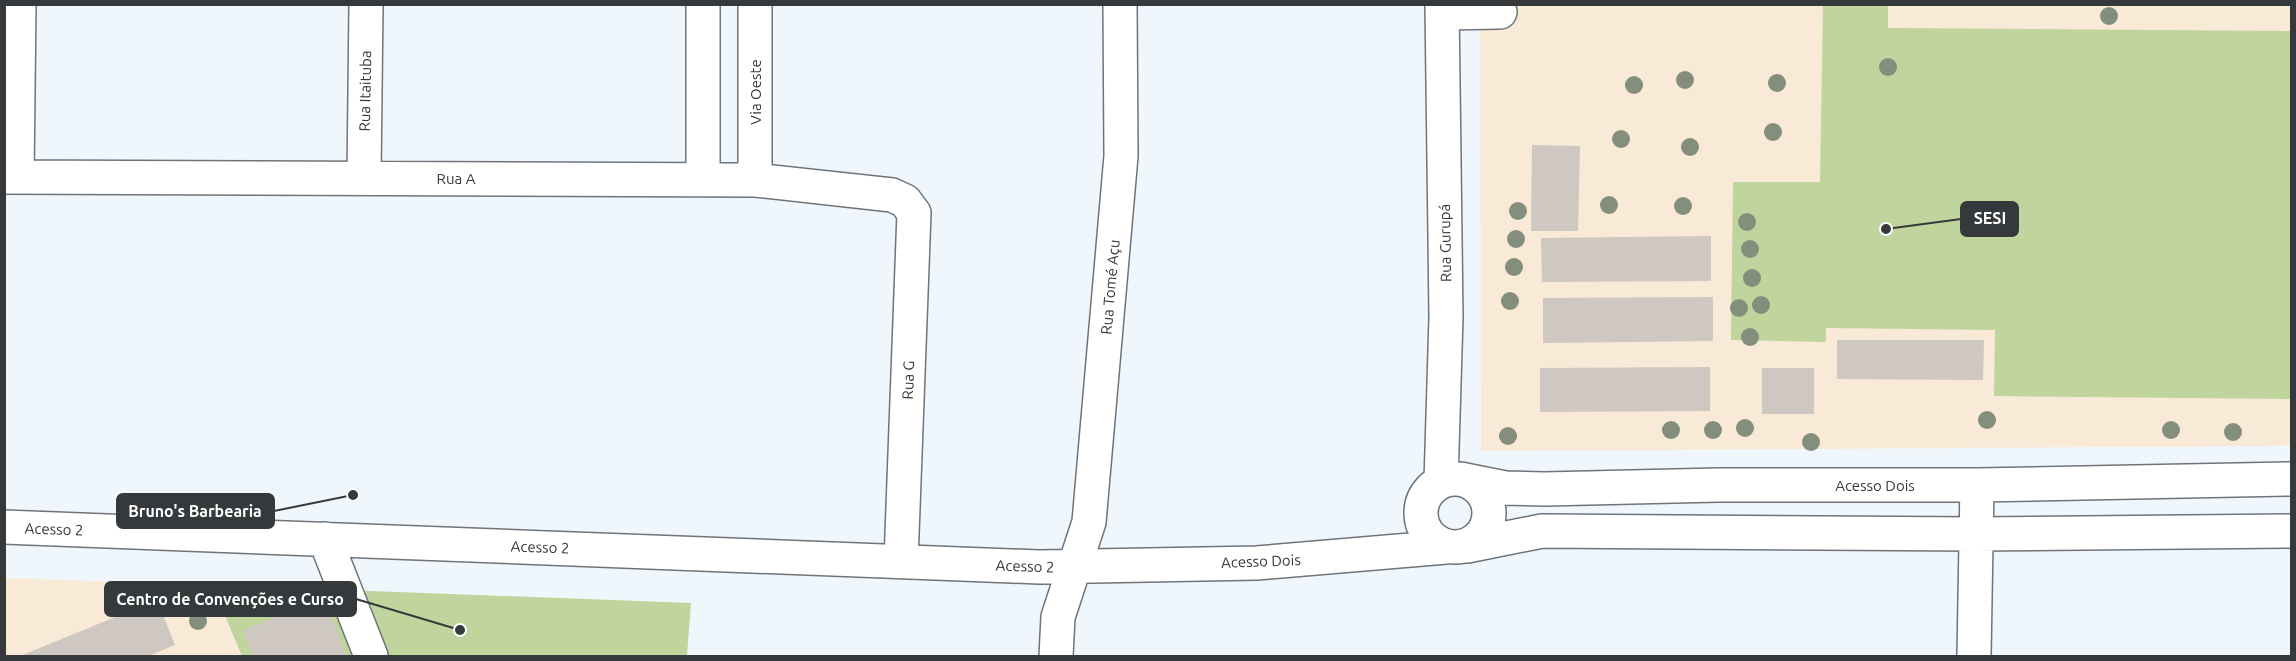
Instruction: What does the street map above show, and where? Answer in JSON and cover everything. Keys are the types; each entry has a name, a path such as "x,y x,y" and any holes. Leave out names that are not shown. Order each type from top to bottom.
{"street":[{"path":"11,177 19,4"},
{"name":"Rua Itaituba","path":"364,177 366,4"},
{"path":"703,4 703,180"},
{"name":"Via Oeste","path":"755,4 756,180"},
{"name":"Rua Tomé Açu","path":"1056,657 1058,617 1089,522 1120,167 1120,4"},
{"path":"1442,9 1500,12"},
{"name":"Rua Gurupá","path":"1442,9 1450,481"},
{"name":"Rua A","path":"11,177 756,180 892,195 906,201"},
{"name":"Rua G","path":"901,561 914,213 906,201"},
{"name":"Acesso Dois","path":"1450,481 1515,488 1977,485 2292,479"},
{"path":"1450,481 1477,488 1488,504 1489,514 1483,533 1457,546 1428,536 1420,517 1425,496 1450,481"},
{"path":"1974,657 1977,485"},
{"name":"Acesso 2","path":"4,527 1075,568"},
{"name":"Acesso Dois","path":"1075,568 1257,562 1457,546 1542,531 1976,534 2292,531"},
{"path":"325,539 371,657"}],"shaded area":[{"path":"1480,5 2291,5 2291,446 1481,451"},
{"path":"5,578 212,585 242,656 5,656"}],"green space":[{"path":"1823,5 1888,5 1888,28 2291,31 2291,399 1994,396 1995,330 1826,328 1826,342 1731,340 1733,182 1820,182"},
{"path":"212,585 691,603 687,656 242,656"}],"building":[{"path":"1532,145 1580,146 1578,231 1531,231"},
{"path":"1711,236 1711,281 1542,282 1541,238"},
{"path":"1713,297 1713,341 1543,343 1543,298"},
{"path":"1837,340 1984,340 1983,380 1837,379"},
{"path":"1710,367 1710,411 1540,412 1540,368"},
{"path":"1762,368 1814,368 1814,414 1762,414"},
{"path":"324,598 346,656 253,656 243,630"},
{"path":"157,600 175,645 148,656 20,656"}],"place":[{"name":"SESI","path":"1886,229"},
{"name":"Bruno's Barbearia","path":"353,495"},
{"name":"Centro de Convenções e Curso","path":"460,630"}]}
